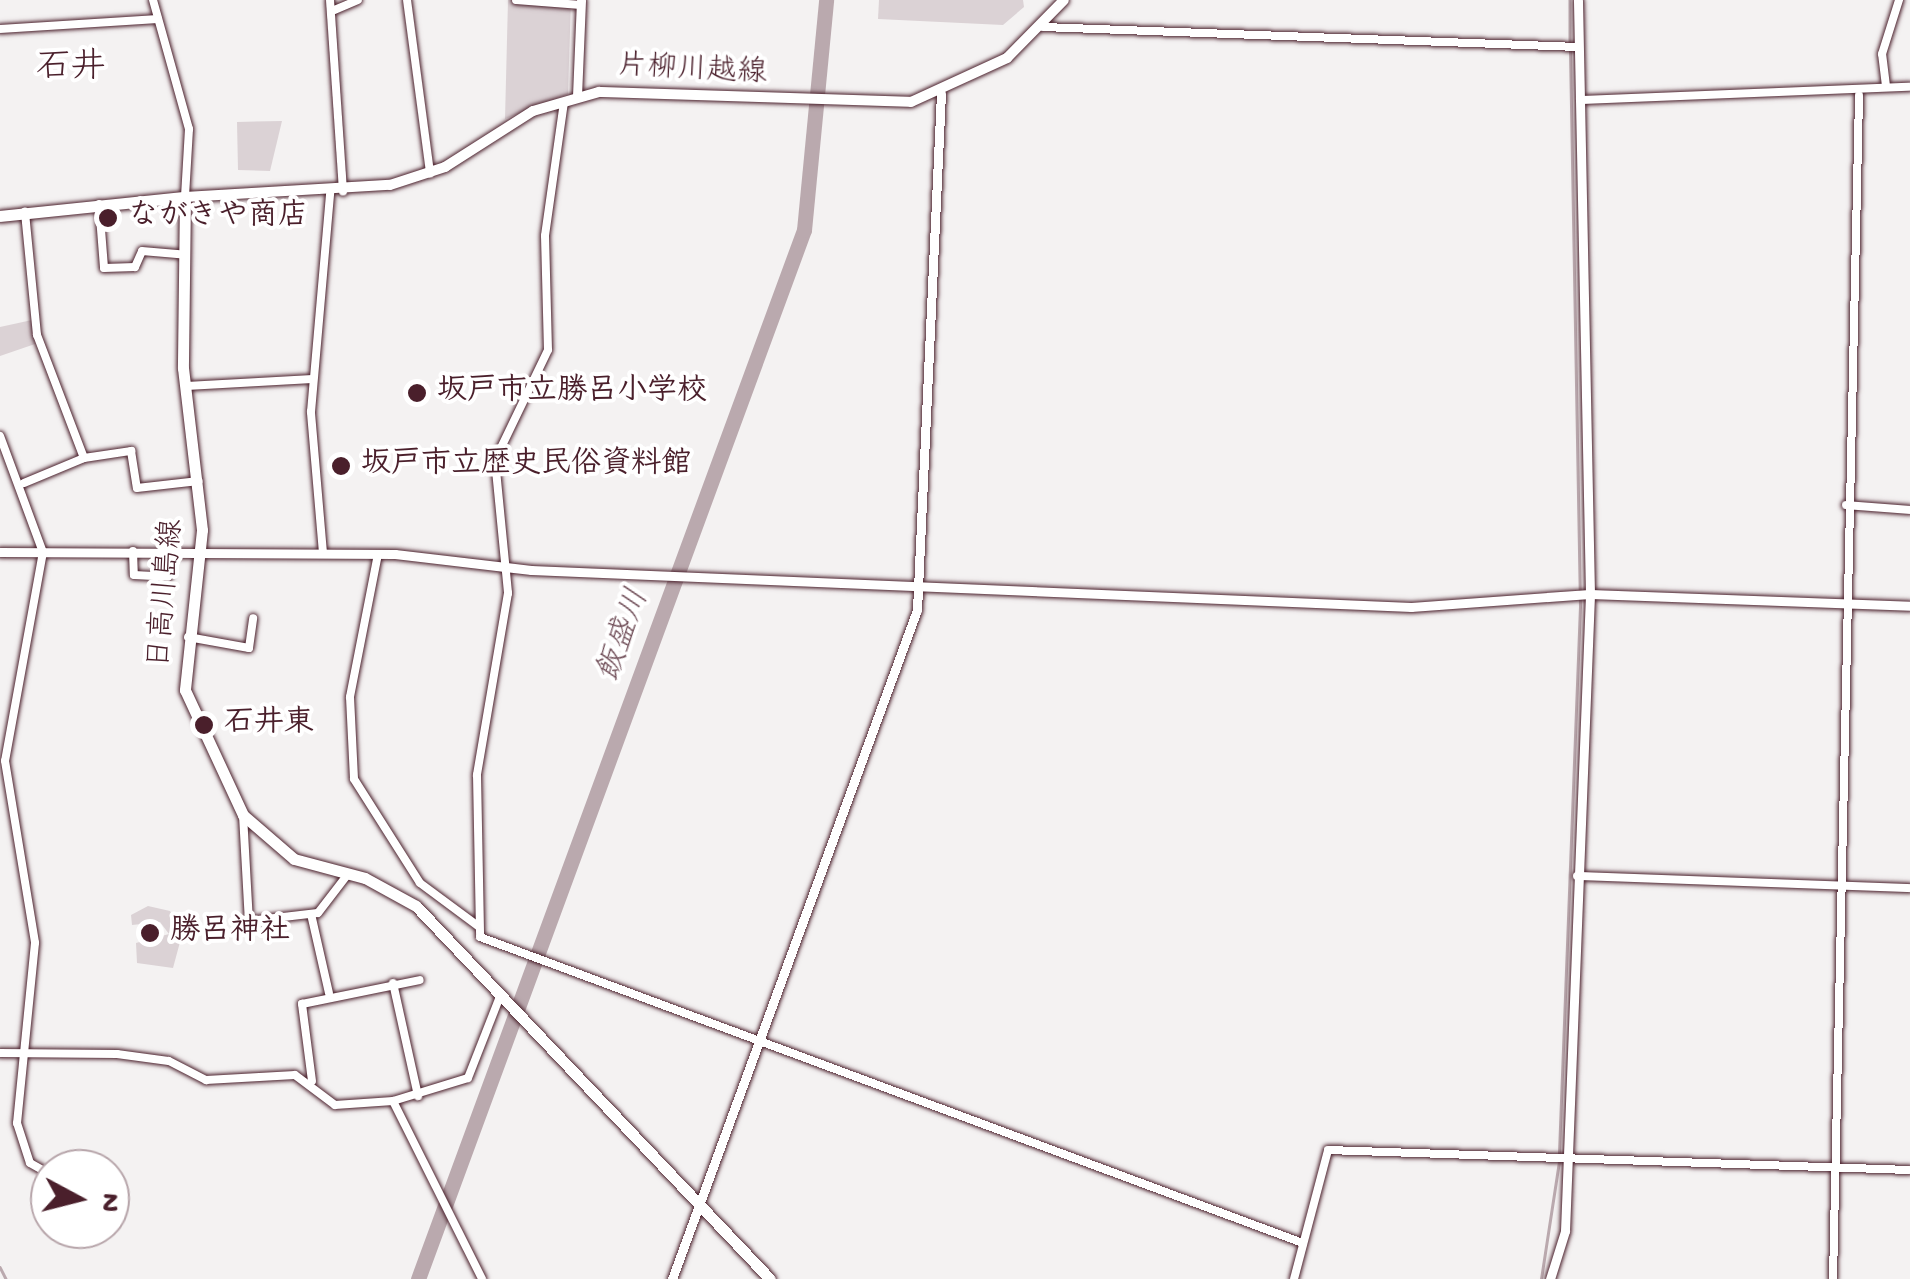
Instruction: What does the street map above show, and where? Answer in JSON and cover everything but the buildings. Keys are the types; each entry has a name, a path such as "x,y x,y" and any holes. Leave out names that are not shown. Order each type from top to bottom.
{"main road":[{"name":"片柳川越線","path":"184,197 344,192 430,174 570,98 660,90 837,106 940,94 1043,27 1064,0"},
{"path":"0,216 184,197"},
{"name":"日高川島線","path":"184,197 180,254 186,386 199,481 200,551 188,637 189,709 243,815 276,849 348,874 416,906 502,1001 770,1279"}],"street":[{"path":"153,0 189,128 184,197"},
{"path":"330,0 344,192"},
{"path":"332,11 358,0"},
{"path":"407,0 430,174"},
{"path":"516,0 581,2 570,98 545,236 548,350 496,452 506,568 503,647 478,775 478,926 482,939 1300,1242"},
{"path":"1550,1279 1564,1231 1590,594 1578,0"},
{"path":"1886,86 1882,54 1899,0"},
{"path":"0,29 158,19"},
{"path":"1043,27 1579,47"},
{"path":"1580,100 1860,95 1886,86 1910,87"},
{"path":"672,1279 922,586 940,94"},
{"path":"1834,1279 1846,505 1860,95"},
{"path":"323,553 314,379 330,193"},
{"path":"98,204 104,268 135,267 142,251 180,254"},
{"path":"25,212 40,349 84,458"},
{"path":"186,386 314,379"},
{"path":"0,436 24,483 43,552 5,761 35,943 19,1053 20,1142 30,1153"},
{"path":"24,483 84,458 131,451 137,488 199,481"},
{"path":"1846,505 1910,510"},
{"path":"133,551 134,575 165,577 162,551"},
{"path":"0,552 378,554 506,568 1411,607 1590,594 1910,606"},
{"path":"378,554 350,698 354,779 420,883 478,926"},
{"path":"188,637 249,648 253,618"},
{"path":"243,815 249,921 311,914 348,874"},
{"path":"1578,876 1910,888"},
{"path":"311,914 329,992"},
{"path":"420,980 329,992 302,1004 312,1082 335,1105 393,1102 473,1073 502,1001"},
{"path":"393,983 418,1096"},
{"path":"0,1053 169,1060 199,1080 312,1082"},
{"path":"393,1102 482,1279"},
{"path":"1294,1279 1300,1242 1328,1150 1910,1170"}],"shaded area":[{"path":"508,0 571,0 568,94 505,119"},
{"path":"879,0 1023,0 1024,7 1003,25 878,19"},
{"path":"282,121 270,171 238,170 237,122"},
{"path":"32,320 35,344 0,356 0,327"},
{"path":"148,906 170,911 183,931 173,968 137,963 136,943 169,934 160,922 132,925 131,915"}],"waterway":[{"name":"飯盛川","path":"418,1279 804,230 826,0"},
{"path":"1570,0 1570,43"},
{"path":"1559,1153 1580,607 1570,51"},
{"path":"1541,1279 1559,1161"},
{"path":"0,1267 6,1279"}],"place":[{"name":"ながきや商店","path":"108,218"},
{"name":"坂戸市立勝呂小学校","path":"417,393"},
{"name":"坂戸市立歴史民俗資料館","path":"341,466"},
{"name":"石井東","path":"204,725"},
{"name":"勝呂神社","path":"150,933"}],"district":[{"name":"石井","path":"71,70"}]}
